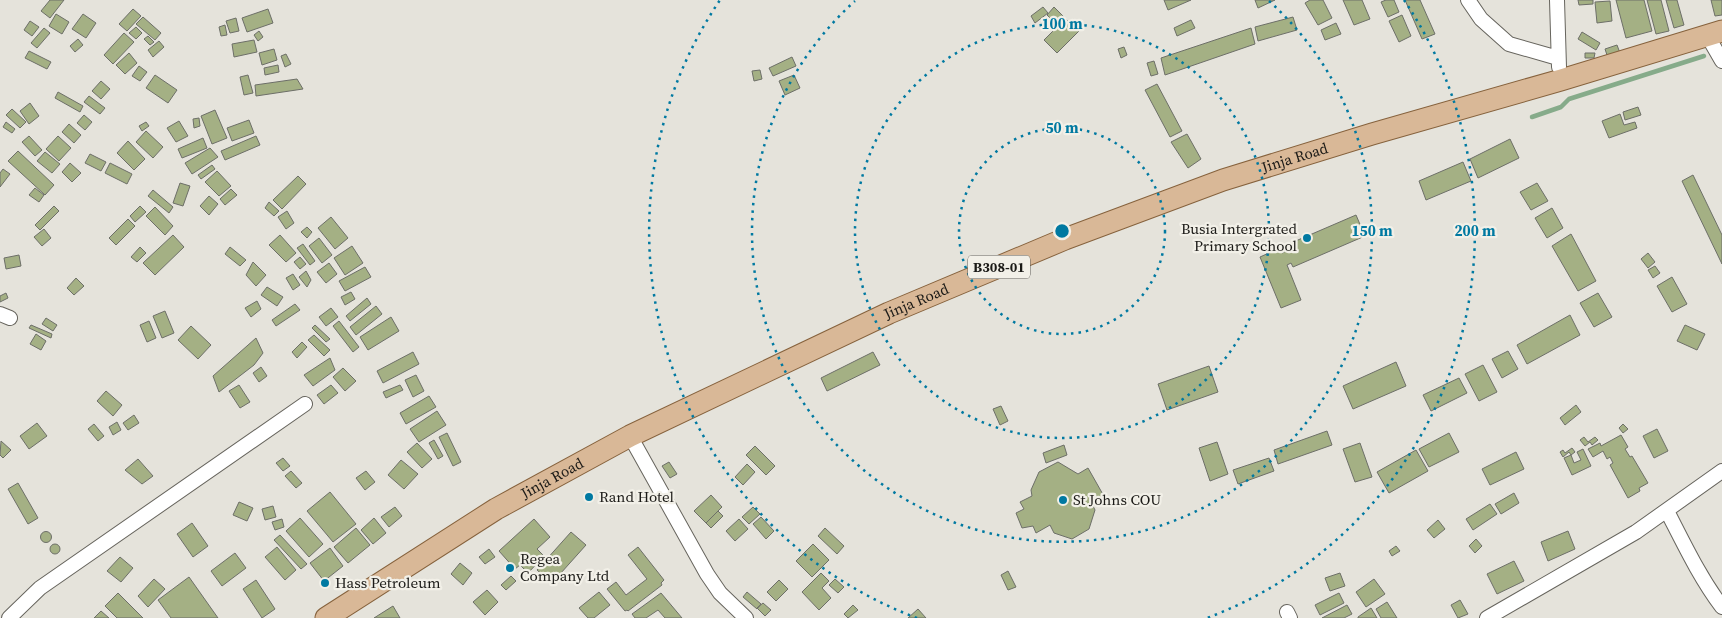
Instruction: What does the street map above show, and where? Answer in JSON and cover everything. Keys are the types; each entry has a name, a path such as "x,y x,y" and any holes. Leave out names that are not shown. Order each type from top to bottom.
{"main road":[{"name":"Jinja Road","path":"326,618 496,509 630,436 889,313 1065,239 1223,180 1715,33"}],"street":[{"path":"1468,0 1481,20 1509,44 1558,58"},
{"path":"1557,0 1558,58 1561,80"},
{"path":"1715,33 1722,61"},
{"path":"9,618 40,588 304,404"},
{"path":"630,436 707,574 720,592 746,618"},
{"path":"1487,618 1636,532 1722,471"},
{"path":"1667,511 1693,561 1722,607"}],"building":[{"path":"50,0 64,0 50,18 41,11"},
{"path":"1164,0 1191,0 1168,10"},
{"path":"1255,0 1275,0 1258,8"},
{"path":"1310,0 1323,0 1332,18 1318,25 1305,3"},
{"path":"1343,0 1362,0 1370,19 1354,25"},
{"path":"1394,0 1399,12 1388,17 1381,2"},
{"path":"1405,0 1420,0 1435,34 1422,39"},
{"path":"1578,0 1593,0 1593,4 1579,5"},
{"path":"1616,0 1644,0 1652,31 1626,38"},
{"path":"1647,0 1661,0 1669,31 1656,34"},
{"path":"1666,0 1677,0 1684,25 1674,28"},
{"path":"1711,0 1722,0 1722,15 1715,16"},
{"path":"1610,1 1612,21 1597,23 1595,2"},
{"path":"1043,7 1048,13 1035,23 1031,16"},
{"path":"1054,7 1069,22 1071,20 1080,30 1057,53 1044,40 1058,26 1047,15"},
{"path":"133,9 141,16 127,31 119,24"},
{"path":"268,9 273,23 247,32 242,18"},
{"path":"56,14 69,22 62,34 49,26"},
{"path":"83,14 96,23 86,38 72,29"},
{"path":"1402,15 1411,36 1399,42 1389,21"},
{"path":"143,17 161,33 155,40 136,24"},
{"path":"1293,17 1297,30 1258,41 1255,27"},
{"path":"236,18 239,31 230,33 226,21"},
{"path":"1191,20 1195,28 1177,36 1174,28"},
{"path":"30,21 39,27 32,36 24,30"},
{"path":"1336,23 1341,34 1325,40 1321,30"},
{"path":"225,25 227,35 221,36 219,27"},
{"path":"136,27 142,33 136,39 129,33"},
{"path":"44,28 50,33 37,48 31,43"},
{"path":"1251,28 1255,44 1165,75 1161,58"},
{"path":"259,31 263,37 258,41 254,35"},
{"path":"1582,32 1600,43 1596,50 1578,39"},
{"path":"124,33 134,42 113,64 104,55"},
{"path":"148,36 154,42 150,45 144,39"},
{"path":"78,39 83,45 75,52 70,46"},
{"path":"254,40 257,52 234,57 232,44"},
{"path":"159,41 164,47 153,57 148,50"},
{"path":"1617,45 1620,53 1608,58 1605,49"},
{"path":"1124,47 1127,55 1121,58 1118,49"},
{"path":"274,49 277,60 262,65 259,53"},
{"path":"29,51 51,62 47,69 25,58"},
{"path":"129,53 137,63 125,74 116,65"},
{"path":"1585,53 1595,53 1594,58 1585,58"},
{"path":"286,54 291,64 285,67 281,56"},
{"path":"792,57 796,66 773,76 769,68"},
{"path":"1154,61 1158,74 1151,76 1147,63"},
{"path":"278,65 279,72 265,75 264,68"},
{"path":"139,66 147,72 140,81 132,76"},
{"path":"760,70 762,79 754,81 752,71"},
{"path":"155,75 177,90 168,103 146,88"},
{"path":"248,75 253,93 244,95 240,77"},
{"path":"794,75 800,88 785,95 779,81"},
{"path":"297,79 303,89 256,96 255,85"},
{"path":"101,81 110,89 101,99 92,91"},
{"path":"1157,84 1182,131 1170,137 1145,90"},
{"path":"58,92 83,106 80,112 55,98"},
{"path":"89,96 105,108 100,114 84,102"},
{"path":"30,103 39,116 29,124 20,111"},
{"path":"1638,107 1641,115 1625,120 1623,112"},
{"path":"12,109 26,122 20,128 6,115"},
{"path":"215,110 227,138 212,144 201,116"},
{"path":"1620,114 1624,125 1635,122 1637,128 1609,138 1602,121"},
{"path":"84,115 92,122 85,130 77,123"},
{"path":"199,118 200,126 194,128 193,119"},
{"path":"249,120 254,133 232,141 227,128"},
{"path":"179,121 188,136 176,142 167,128"},
{"path":"6,122 15,129 12,133 3,127"},
{"path":"146,122 149,126 142,131 139,126"},
{"path":"69,124 81,135 74,143 62,132"},
{"path":"146,131 163,147 153,158 136,142"},
{"path":"1187,134 1201,159 1188,168 1171,142"},
{"path":"29,136 42,150 35,156 22,142"},
{"path":"58,136 71,148 59,161 46,149"},
{"path":"256,136 260,145 225,160 221,151"},
{"path":"203,138 207,148 182,158 178,149"},
{"path":"1510,139 1519,158 1478,178 1470,159"},
{"path":"128,141 145,159 134,170 117,153"},
{"path":"210,148 218,157 192,174 185,163"},
{"path":"18,151 54,185 45,195 8,161"},
{"path":"45,152 60,164 52,173 37,161"},
{"path":"90,154 106,162 101,171 85,163"},
{"path":"1463,162 1471,181 1426,200 1419,181"},
{"path":"70,163 81,173 72,182 62,172"},
{"path":"110,163 132,174 127,184 105,173"},
{"path":"212,165 215,169 201,179 198,175"},
{"path":"3,169 10,174 0,187 0,173"},
{"path":"217,171 231,186 219,196 205,182"},
{"path":"1693,175 1722,235 1722,264 1682,181"},
{"path":"298,176 306,184 282,209 273,200"},
{"path":"180,183 190,186 183,206 173,203"},
{"path":"1537,183 1548,201 1531,210 1520,192"},
{"path":"35,188 44,195 39,202 29,195"},
{"path":"231,189 237,195 225,205 220,199"},
{"path":"153,190 173,207 169,213 148,196"},
{"path":"209,196 218,204 209,215 200,206"},
{"path":"269,202 279,211 274,216 265,208"},
{"path":"54,206 59,211 40,230 35,225"},
{"path":"140,206 146,212 135,222 130,216"},
{"path":"155,207 173,226 165,235 146,216"},
{"path":"1552,208 1563,228 1547,238 1535,218"},
{"path":"287,211 294,223 286,229 278,217"},
{"path":"1356,215 1365,236 1293,267 1291,263 1287,265 1301,300 1281,308 1260,257 1280,248 1282,253 1286,251 1284,246"},
{"path":"331,217 348,238 335,249 318,228"},
{"path":"128,219 135,226 116,245 109,238"},
{"path":"307,227 312,232 307,238 301,232"},
{"path":"44,229 51,238 42,246 34,237"},
{"path":"1571,234 1596,281 1578,291 1552,246"},
{"path":"173,235 184,247 155,275 143,263"},
{"path":"280,235 296,253 286,262 269,245"},
{"path":"319,238 332,255 322,263 309,246"},
{"path":"303,244 315,261 310,265 297,248"},
{"path":"352,246 363,263 345,275 334,258"},
{"path":"140,247 146,253 137,262 131,257"},
{"path":"230,247 246,260 240,266 225,254"},
{"path":"1648,253 1655,262 1648,268 1641,259"},
{"path":"19,255 21,266 6,269 4,258"},
{"path":"300,257 306,264 300,269 294,262"},
{"path":"253,262 266,275 256,286 246,275"},
{"path":"329,263 337,274 326,283 317,272"},
{"path":"1655,266 1660,273 1653,278 1648,270"},
{"path":"365,267 371,277 345,291 339,281"},
{"path":"306,271 311,280 307,287 299,277"},
{"path":"293,274 300,285 293,290 286,278"},
{"path":"1672,277 1687,304 1672,312 1657,286"},
{"path":"76,278 84,286 74,295 67,288"},
{"path":"267,287 283,297 277,306 261,295"},
{"path":"351,292 355,299 345,305 341,297"},
{"path":"6,293 8,298 0,302 0,296"},
{"path":"1598,293 1612,317 1594,327 1580,303"},
{"path":"367,298 371,304 350,321 346,316"},
{"path":"257,301 261,309 251,317 245,308"},
{"path":"295,304 300,310 276,326 272,320"},
{"path":"376,306 382,314 356,335 350,327"},
{"path":"331,308 338,317 326,326 319,317"},
{"path":"165,311 174,333 162,338 153,316"},
{"path":"1570,315 1580,335 1527,364 1517,345"},
{"path":"391,317 399,331 368,350 360,337"},
{"path":"46,318 57,325 53,331 42,324"},
{"path":"149,321 156,338 147,342 140,325"},
{"path":"339,321 359,347 353,352 333,326"},
{"path":"31,325 52,334 51,338 29,328"},
{"path":"315,325 330,339 326,342 312,328"},
{"path":"1685,325 1705,334 1697,350 1677,341"},
{"path":"191,326 211,345 198,359 178,340"},
{"path":"36,334 46,341 41,350 30,344"},
{"path":"314,335 330,350 324,356 308,340"},
{"path":"256,338 263,353 254,365 219,392 213,376"},
{"path":"302,342 307,347 297,358 292,352"},
{"path":"1508,351 1518,369 1502,378 1492,359"},
{"path":"413,352 419,364 383,383 377,371"},
{"path":"873,352 880,365 827,391 821,378"},
{"path":"330,358 335,370 313,386 304,375"},
{"path":"1396,362 1406,386 1353,409 1343,386"},
{"path":"1483,365 1497,392 1479,401 1465,374"},
{"path":"1209,366 1218,392 1167,410 1158,384"},
{"path":"261,367 267,376 259,382 253,373"},
{"path":"343,368 356,381 345,391 333,377"},
{"path":"416,375 424,391 413,397 405,380"},
{"path":"1459,378 1467,393 1431,411 1423,395"},
{"path":"239,385 250,402 240,408 229,391"},
{"path":"331,385 338,393 324,404 317,395"},
{"path":"400,385 403,390 386,398 383,392"},
{"path":"106,391 122,405 113,416 97,401"},
{"path":"429,396 436,407 406,424 400,413"},
{"path":"1576,405 1581,412 1565,425 1560,418"},
{"path":"1001,406 1008,421 1000,425 993,409"},
{"path":"437,411 446,425 419,442 410,429"},
{"path":"134,415 139,423 128,430 123,423"},
{"path":"117,422 121,430 113,435 109,427"},
{"path":"37,423 47,436 29,449 20,436"},
{"path":"94,424 104,436 98,441 88,429"},
{"path":"1623,424 1628,429 1623,433 1619,428"},
{"path":"1657,429 1668,451 1654,458 1643,436"},
{"path":"1327,431 1332,445 1278,464 1274,450"},
{"path":"447,433 461,462 453,466 439,437"},
{"path":"1449,433 1459,452 1429,467 1419,449"},
{"path":"1621,435 1628,447 1625,449 1630,457 1632,456 1648,483 1639,488 1640,491 1628,498 1610,465 1613,463 1610,457 1607,459 1603,451 1593,457 1588,449 1600,443 1601,446"},
{"path":"1584,437 1588,442 1595,437 1598,440 1592,445 1590,442 1585,446 1580,440"},
{"path":"434,440 443,456 438,459 429,443"},
{"path":"1,441 11,450 3,458 0,455"},
{"path":"1217,442 1228,474 1210,481 1199,448"},
{"path":"417,443 432,459 422,468 407,452"},
{"path":"1360,443 1372,477 1355,482 1343,449"},
{"path":"1064,445 1067,455 1046,463 1043,453"},
{"path":"755,446 775,466 766,475 746,455"},
{"path":"1572,448 1575,452 1571,455 1569,452 1563,457 1560,452 1563,450 1565,453"},
{"path":"1583,449 1591,466 1572,475 1564,458 1571,455 1574,463 1581,460 1577,452"},
{"path":"1416,450 1428,471 1389,493 1377,472"},
{"path":"1516,452 1524,469 1490,485 1482,469"},
{"path":"283,458 290,466 283,471 276,463"},
{"path":"1269,458 1274,471 1238,484 1233,470"},
{"path":"138,459 153,476 142,484 125,470"},
{"path":"401,460 418,474 404,489 388,475"},
{"path":"669,462 677,474 670,478 662,466"},
{"name":"St Johns COU","path":"1058,462 1078,474 1088,468 1105,498 1093,506 1095,510 1089,529 1072,539 1054,533 1050,525 1036,533 1033,526 1022,528 1016,513 1024,509 1020,502 1032,496 1031,490 1039,472"},
{"path":"747,464 755,472 743,485 735,477"},
{"path":"291,471 302,483 296,488 285,476"},
{"path":"366,471 375,482 365,490 356,478"},
{"path":"18,483 38,518 28,524 8,489"},
{"path":"330,492 356,524 333,542 307,511"},
{"path":"1514,493 1519,503 1501,514 1495,504"},
{"path":"711,495 722,507 706,523 694,511"},
{"path":"239,502 253,508 247,521 233,515"},
{"path":"1490,504 1497,514 1473,530 1466,519"},
{"path":"273,506 276,517 265,520 262,509"},
{"path":"395,507 402,516 389,527 381,517"},
{"path":"753,507 760,514 749,524 742,517"},
{"path":"718,511 723,516 711,528 706,523"},
{"path":"761,517 774,531 766,539 753,524"},
{"path":"300,518 323,544 309,557 286,531"},
{"path":"374,518 386,533 373,544 361,530"},
{"path":"282,519 284,527 275,530 272,522"},
{"path":"534,519 550,537 537,549 544,556 528,573 520,565 515,569 499,551"},
{"path":"739,519 748,529 735,541 726,531"},
{"path":"1438,520 1445,529 1434,538 1427,530"},
{"path":"192,523 208,546 193,557 177,534"},
{"path":"356,528 370,545 348,563 334,547"},
{"path":"825,528 844,546 837,554 818,536"},
{"path":"1568,531 1575,549 1548,561 1541,542"},
{"path":"44,532 48,532 51,537 50,541 44,542 41,539 41,535"},
{"path":"571,532 586,545 552,583 537,570"},
{"path":"280,535 307,564 301,569 274,540"},
{"path":"1476,539 1482,546 1475,553 1469,546"},
{"path":"53,544 57,544 60,549 59,553 53,554 50,551 50,547"},
{"path":"813,544 829,560 812,577 796,561"},
{"path":"1396,546 1400,551 1392,556 1389,551"},
{"path":"277,547 296,570 285,580 265,557"},
{"path":"638,547 664,580 661,583 662,585 628,611 625,611 607,589 616,582 626,595 647,579 628,555"},
{"path":"330,548 343,566 324,581 310,563"},
{"path":"489,549 495,557 485,564 479,557"},
{"path":"235,553 246,568 222,586 211,571"},
{"path":"120,557 133,568 121,582 107,571"},
{"path":"1514,561 1524,581 1497,594 1487,574"},
{"path":"460,563 472,573 463,585 451,574"},
{"path":"1008,571 1016,587 1008,590 1001,575"},
{"path":"821,573 829,581 822,588 831,598 819,610 802,592"},
{"path":"1340,573 1345,586 1330,591 1325,578"},
{"path":"511,576 516,581 506,590 501,585"},
{"path":"189,577 218,618 171,618 158,600"},
{"path":"154,579 165,589 148,607 138,596"},
{"path":"835,579 844,587 838,593 829,585"},
{"path":"1374,579 1385,594 1366,607 1356,592"},
{"path":"256,580 275,609 262,618 243,589"},
{"path":"779,580 788,589 776,601 767,592"},
{"path":"487,590 498,602 485,615 473,602"},
{"path":"599,592 610,605 594,618 588,618 579,608"},
{"path":"747,592 761,604 757,609 743,597"},
{"path":"118,593 143,618 117,618 105,606"},
{"path":"661,593 682,618 665,618 658,610 646,618 635,618 632,614"},
{"path":"1339,593 1344,603 1320,615 1315,605"},
{"path":"1460,600 1468,614 1458,618 1451,605"},
{"path":"1387,602 1397,618 1381,618 1376,609"},
{"path":"763,603 771,610 765,616 757,608"},
{"path":"853,605 858,610 848,618 844,614"},
{"path":"1347,605 1352,614 1344,618 1322,618"},
{"path":"393,606 400,618 374,618"},
{"path":"1371,608 1377,618 1358,618 1358,617"},
{"path":"918,609 926,618 908,618"},
{"path":"101,611 109,618 94,618"}],"waterway":[{"path":"1532,117 1561,107 1569,99 1704,56"}],"place":[{"name":"Busia Intergrated Primary School","path":"1307,238"},
{"name":"Rand Hotel","path":"589,497"},
{"name":"St Johns COU","path":"1063,500"},
{"name":"Regea Company Ltd","path":"510,568"},
{"name":"Hass Petroleum","path":"325,583"}]}
